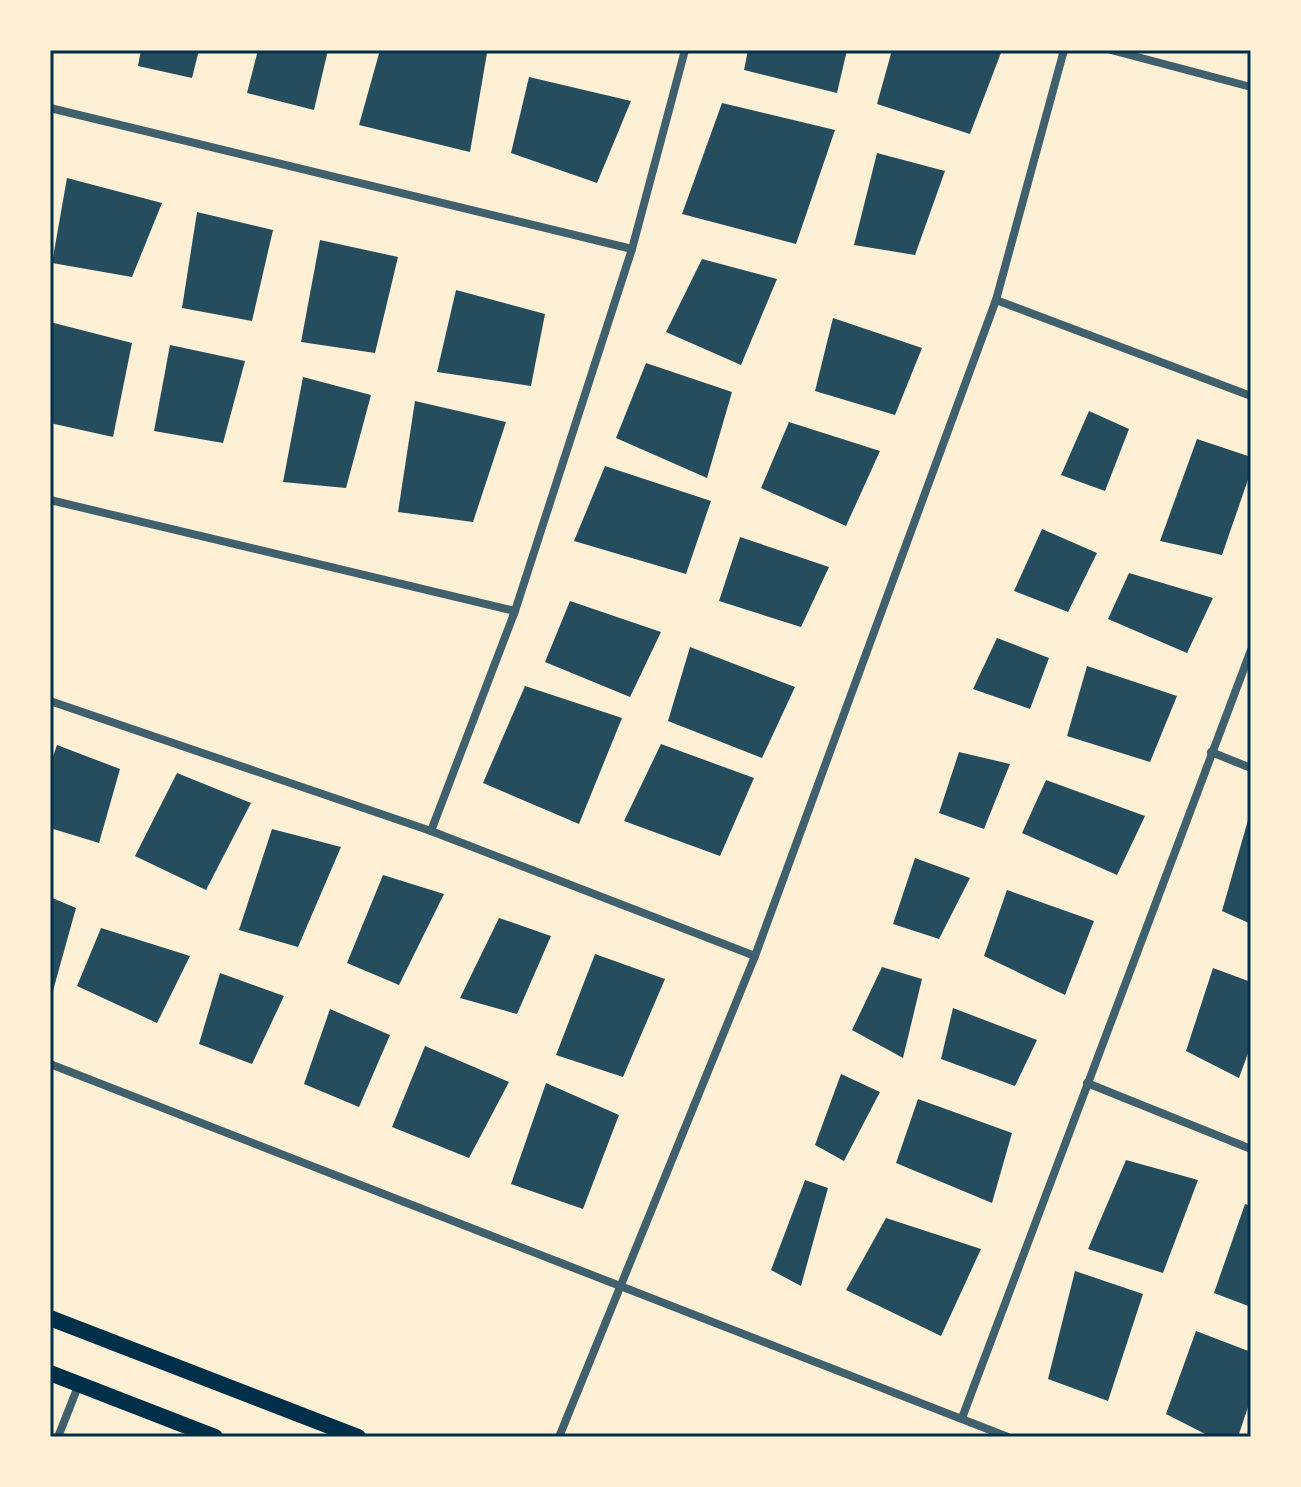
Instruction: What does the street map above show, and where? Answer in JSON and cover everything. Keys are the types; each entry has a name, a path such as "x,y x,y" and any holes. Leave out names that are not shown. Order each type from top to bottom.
{"main road":[{"path":"50,1318 358,1437"},
{"path":"50,1373 215,1437"}],"street":[{"path":"431,831 515,611 632,249 685,50"},
{"path":"559,1437 755,956 996,300 1064,50"},
{"path":"1111,50 1251,87"},
{"path":"50,108 632,249"},
{"path":"996,300 1251,396"},
{"path":"50,500 515,611"},
{"path":"962,1418 1251,650"},
{"path":"50,701 431,831 755,956"},
{"path":"1211,752 1251,768"},
{"path":"50,1064 1008,1437"},
{"path":"1087,1083 1251,1149"},
{"path":"58,1437 79,1384"}],"building":[{"path":"141,50 199,50 192,78 138,66"},
{"path":"258,50 328,50 314,110 247,93"},
{"path":"380,50 487,53 470,152 359,125"},
{"path":"748,50 847,50 837,93 744,70"},
{"path":"892,50 1002,50 970,134 877,104"},
{"path":"529,77 631,101 597,183 511,153"},
{"path":"722,103 835,130 796,244 682,214"},
{"path":"877,153 945,171 915,255 854,245"},
{"path":"67,178 162,203 132,277 52,263"},
{"path":"197,212 273,230 252,321 182,308"},
{"path":"320,240 398,257 375,353 301,342"},
{"path":"702,259 777,279 741,365 666,332"},
{"path":"456,290 545,314 531,386 437,372"},
{"path":"833,318 922,348 895,415 815,391"},
{"path":"50,322 132,343 113,437 50,423"},
{"path":"170,345 245,361 223,443 154,431"},
{"path":"646,363 732,392 707,478 616,438"},
{"path":"303,377 371,395 346,488 283,482"},
{"path":"415,401 506,422 473,522 398,512"},
{"path":"1089,411 1129,429 1105,491 1061,475"},
{"path":"789,422 880,451 846,526 761,488"},
{"path":"1197,439 1251,457 1251,471 1222,555 1160,541"},
{"path":"605,466 711,501 686,574 574,541"},
{"path":"1042,529 1097,553 1068,612 1014,591"},
{"path":"740,537 829,567 801,627 719,601"},
{"path":"1129,573 1213,598 1187,653 1108,619"},
{"path":"570,601 661,632 630,697 545,662"},
{"path":"997,638 1049,658 1030,709 973,689"},
{"path":"690,647 795,687 762,758 668,721"},
{"path":"1087,666 1177,696 1150,762 1067,736"},
{"path":"525,686 622,718 579,824 483,783"},
{"path":"661,744 754,778 720,856 624,821"},
{"path":"57,745 120,769 99,843 50,828 50,765"},
{"path":"959,752 1010,764 984,829 939,813"},
{"path":"177,773 251,803 206,890 135,856"},
{"path":"1046,780 1145,816 1117,875 1022,833"},
{"path":"1248,820 1251,821 1251,924 1222,911"},
{"path":"272,829 341,847 298,947 239,930"},
{"path":"915,858 970,878 939,939 893,924"},
{"path":"383,875 444,894 399,985 347,963"},
{"path":"1007,890 1094,921 1065,995 984,956"},
{"path":"50,897 76,908 51,998 50,998"},
{"path":"499,918 551,936 517,1014 460,998"},
{"path":"101,928 190,956 157,1023 77,986"},
{"path":"595,954 665,979 623,1077 556,1055"},
{"path":"882,967 922,979 903,1058 852,1030"},
{"path":"1213,968 1251,982 1251,1045 1239,1078 1186,1051"},
{"path":"220,973 284,996 252,1064 199,1044"},
{"path":"953,1008 1037,1040 1015,1086 941,1059"},
{"path":"330,1009 390,1035 359,1107 304,1084"},
{"path":"425,1046 509,1082 469,1158 392,1127"},
{"path":"841,1074 880,1092 844,1161 815,1145"},
{"path":"546,1083 619,1115 583,1209 511,1184"},
{"path":"918,1099 1012,1133 992,1203 896,1163"},
{"path":"1126,1160 1198,1180 1163,1273 1088,1249"},
{"path":"805,1180 828,1188 801,1286 771,1270"},
{"path":"1245,1204 1251,1206 1251,1307 1214,1293"},
{"path":"886,1218 981,1249 941,1336 846,1290"},
{"path":"1075,1271 1143,1294 1108,1401 1048,1379"},
{"path":"1196,1331 1251,1352 1251,1398 1238,1437 1211,1437 1166,1414"}]}
